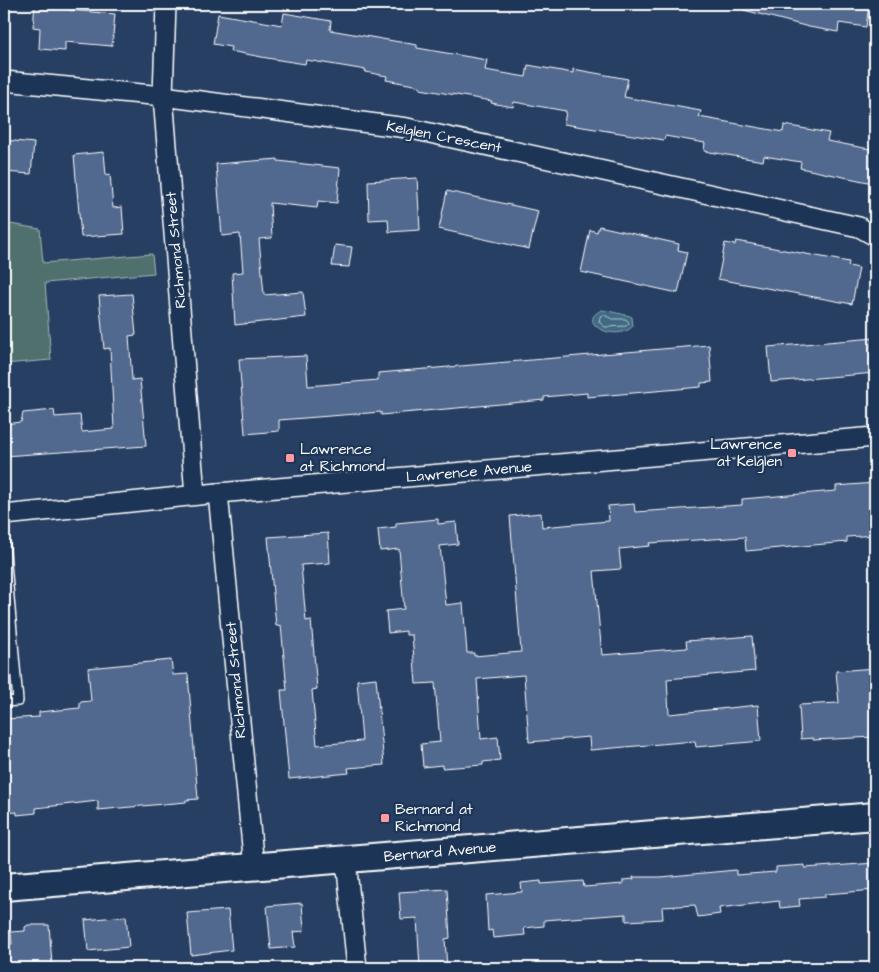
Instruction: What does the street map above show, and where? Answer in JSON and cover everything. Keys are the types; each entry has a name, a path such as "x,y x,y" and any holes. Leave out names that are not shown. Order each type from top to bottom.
{"street":[{"name":"Richmond Street","path":"166,4 163,96 195,496"},
{"name":"Kelglen Crescent","path":"4,81 163,96 407,128 860,227 875,236"},
{"name":"Lawrence Avenue","path":"4,516 218,493 875,437"},
{"name":"Richmond Street","path":"218,493 254,867"},
{"name":"Bernard Avenue","path":"4,887 875,816"},
{"path":"346,860 357,968"}],"lane":[{"path":"4,540 18,701 4,702"}],"green space":[{"path":"4,223 40,229 43,263 152,254 154,273 45,283 51,360 4,364"}],"water":[{"path":"602,310 632,317 633,326 626,331 617,333 601,329 595,325 593,320 595,315"}],"building":[{"path":"35,4 69,4 69,10 115,14 112,46 65,42 65,51 39,49 40,28 33,27"},
{"path":"745,4 869,4 866,27 839,23 838,32 809,27 744,10"},
{"path":"284,13 331,21 330,30 417,45 417,48 487,60 485,70 526,77 528,65 573,73 573,69 628,79 624,97 701,111 699,117 783,132 784,125 829,133 827,141 875,150 873,183 800,168 801,162 764,156 763,161 704,151 705,143 665,136 664,140 564,124 566,111 514,102 513,107 491,103 492,101 420,89 420,86 386,80 387,76 365,72 366,70 306,60 305,64 267,58 230,51 231,47 213,44 218,14 282,25"},
{"path":"4,140 34,143 31,174 4,172"},
{"path":"104,152 106,175 110,174 113,208 122,207 124,234 81,237 74,155"},
{"path":"278,159 278,161 340,168 337,203 318,201 317,208 270,203 272,238 259,239 264,295 303,292 306,317 235,325 232,273 243,272 240,234 222,236 216,164"},
{"path":"417,178 420,230 389,232 388,219 369,220 368,181"},
{"path":"447,191 538,211 529,249 439,229"},
{"path":"599,226 679,244 678,250 687,252 678,293 581,272 590,230 597,232"},
{"path":"736,241 849,262 848,266 859,268 852,304 718,279 725,243 735,245"},
{"path":"335,245 352,247 349,267 332,266"},
{"path":"132,294 136,335 129,336 132,380 140,379 146,446 4,456 4,424 21,422 23,413 54,410 55,417 80,415 82,432 114,429 110,348 104,349 99,296"},
{"path":"875,338 875,373 771,382 768,347"},
{"path":"709,345 712,382 701,383 701,387 587,397 587,393 544,397 544,400 381,415 381,412 279,420 279,431 245,434 239,359 306,356 308,386 378,380 378,373"},
{"path":"875,483 875,535 847,537 847,542 746,551 745,537 649,543 650,546 619,549 621,569 594,571 602,655 687,648 686,641 752,636 755,671 667,679 669,714 758,705 761,741 696,747 695,741 590,750 589,737 529,742 524,675 477,679 481,739 498,737 500,760 483,762 483,765 442,768 442,765 423,767 421,744 440,742 435,683 416,684 412,635 406,635 406,631 388,633 386,611 404,609 399,549 380,551 378,529 396,527 396,523 438,519 438,524 456,522 458,544 440,546 446,605 463,603 467,653 474,653 474,656 521,652 510,516 541,513 542,527 609,521 608,506 634,504 635,512 742,505 742,499 836,491 836,486"},
{"path":"328,533 330,563 301,565 306,621 311,620 317,689 312,690 317,745 362,741 357,680 376,678 384,765 348,768 349,773 289,779 281,690 287,690 281,625 276,626 268,537"},
{"path":"171,660 173,675 188,674 198,799 186,800 186,802 98,810 98,801 36,808 36,813 17,815 17,812 4,813 4,719 39,717 39,712 80,708 80,702 91,701 88,668"},
{"path":"875,668 875,737 801,739 799,705 839,703 836,671"},
{"path":"875,863 875,890 825,894 825,897 799,899 800,906 780,908 779,901 719,908 720,914 698,917 695,905 662,907 663,919 626,921 626,914 544,920 544,926 524,928 525,935 493,938 492,930 488,931 486,895 522,892 521,883 541,881 541,884 583,881 584,887 623,884 623,880 634,879 633,877 661,877 736,870 736,875 776,872 776,867 805,865 805,868"},
{"path":"447,889 450,938 445,939 447,968 420,968 417,918 401,919 399,892"},
{"path":"302,903 304,931 293,932 295,947 271,949 267,906"},
{"path":"228,910 232,950 191,955 187,913"},
{"path":"126,916 129,947 88,951 85,920"},
{"path":"28,925 49,925 52,964 48,965 48,968 4,968 4,944 12,944 11,932 25,931 25,927"}],"place":[{"name":"Lawrence at Kelglen","path":"792,453"},
{"name":"Lawrence at Richmond","path":"290,458"},
{"name":"Bernard at Richmond","path":"385,818"}]}
